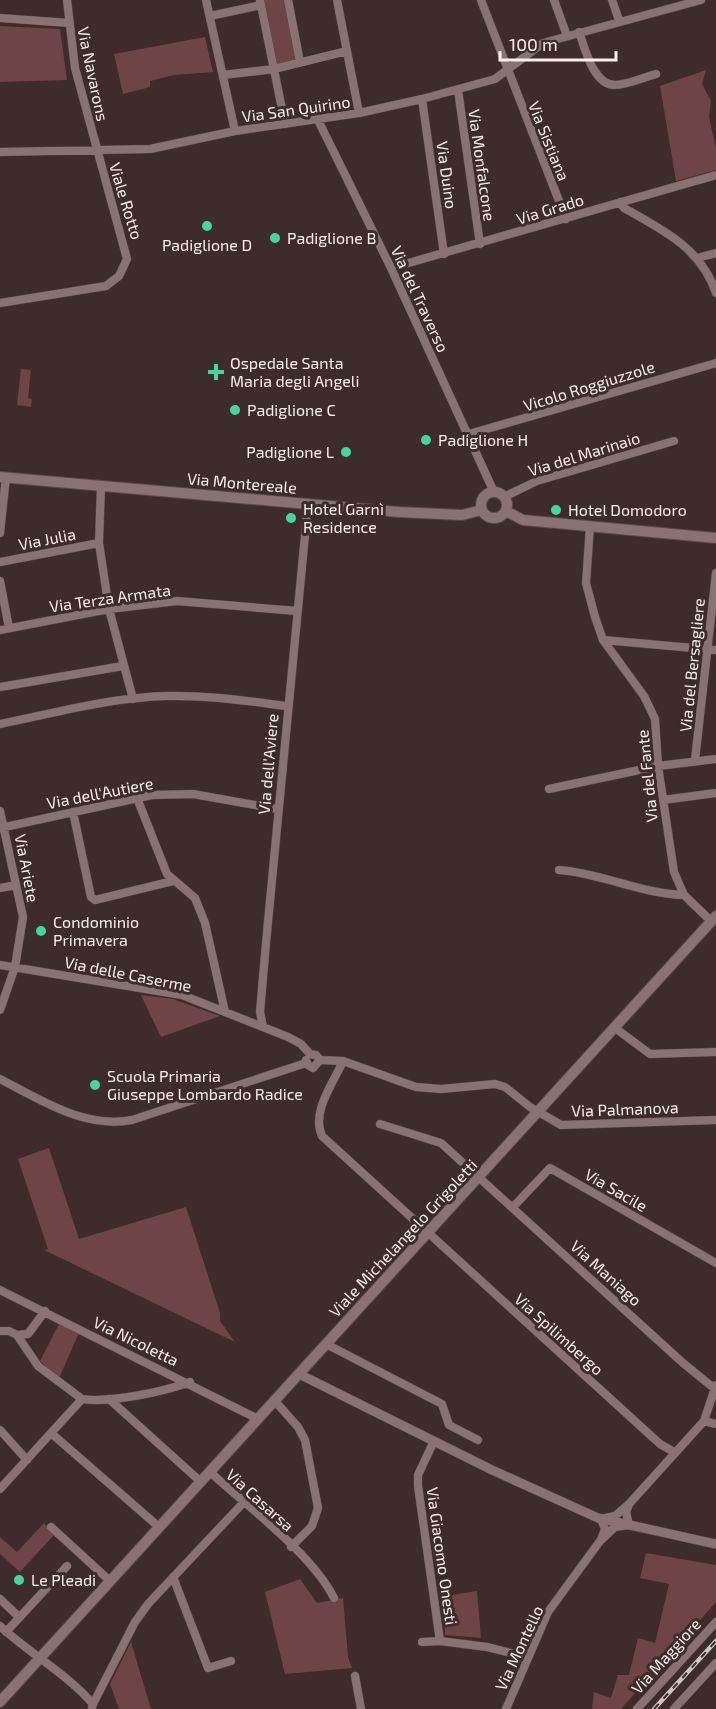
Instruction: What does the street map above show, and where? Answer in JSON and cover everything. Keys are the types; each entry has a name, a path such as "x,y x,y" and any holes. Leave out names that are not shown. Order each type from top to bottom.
{"main road":[{"name":"Via Montereale","path":"3,477 462,515 482,510"},
{"path":"506,511 496,518 487,517 482,510 483,498 499,495 506,511 523,520 716,538"},
{"name":"Viale Michelangelo Grigoletti","path":"2,1697 429,1233 714,918"}],"street":[{"name":"Via Navarons","path":"67,0 75,68 98,152"},
{"path":"206,0 235,131"},
{"path":"288,0 300,62"},
{"path":"337,0 359,113"},
{"name":"Via Sistiana","path":"481,0 507,72 566,219"},
{"path":"554,0 567,36"},
{"path":"612,0 619,20"},
{"name":"Via San Quirino","path":"0,152 98,152 150,149 235,131 359,113 495,79 507,72 534,48 671,4 701,0"},
{"path":"210,16 260,3 285,124"},
{"path":"0,18 69,23"},
{"path":"579,32 592,67 610,85 617,86 656,74"},
{"path":"223,75 273,69 347,51"},
{"name":"Via Monfalcone","path":"458,90 480,244"},
{"name":"Via Duino","path":"422,99 444,254"},
{"name":"Via del Traverso","path":"318,120 499,495"},
{"name":"Viale Rotto","path":"0,303 106,286 122,272 127,252 98,152"},
{"name":"Via Grado","path":"391,268 716,175"},
{"path":"620,202 624,208 674,237 697,258 706,269 716,293"},
{"path":"697,258 716,253"},
{"name":"Vicolo Roggiuzzole","path":"469,434 716,363"},
{"name":"Via del Marinaio","path":"499,495 537,481 674,441"},
{"path":"0,533 3,477"},
{"path":"101,486 99,543 109,609 133,699"},
{"name":"Via dell'Aviere","path":"263,1028 260,1012 277,809 308,504"},
{"name":"Via del Fante","path":"590,526 585,583 603,640 644,696 655,719 658,765 674,872 684,895 714,918"},
{"name":"Via Julia","path":"0,562 99,543"},
{"name":"Via del Bersagliere","path":"695,760 716,573"},
{"path":"0,581 9,628"},
{"name":"Via Terza Armata","path":"0,630 109,609 177,602 297,611"},
{"path":"603,640 716,650"},
{"path":"0,687 123,666"},
{"path":"0,724 133,699 206,697 287,706"},
{"path":"549,789 658,765 716,759"},
{"path":"663,800 716,793"},
{"name":"Via dell'Autiere","path":"3,828 137,798 193,794 277,809"},
{"path":"137,798 167,874 195,898 205,923 225,1012"},
{"name":"Via Ariete","path":"0,811 23,916 15,967 0,1010"},
{"path":"73,812 91,897 95,900 173,881"},
{"path":"559,870 582,872 669,895 684,895"},
{"path":"0,888 16,885"},
{"name":"Via delle Caserme","path":"0,965 182,995 301,1044 310,1054 316,1055 320,1060 343,1061 416,1087 441,1089 495,1084 505,1087 538,1113"},
{"path":"615,1028 650,1053 716,1052"},
{"path":"0,1079 60,1110 111,1124 132,1120 306,1063 310,1054"},
{"name":"Via delle Caserme","path":"306,1063 315,1067 320,1060"},
{"name":"Via Spilimbergo","path":"343,1061 317,1124 322,1136 660,1444 674,1452"},
{"name":"Via Palmanova","path":"538,1113 561,1125 716,1120"},
{"name":"Via Maniago","path":"380,1124 441,1143 683,1363 716,1387"},
{"name":"Via Sacile","path":"513,1207 550,1168 716,1263"},
{"name":"Via Nicoletta","path":"0,1290 190,1382 258,1419"},
{"path":"17,1335 28,1334 45,1311"},
{"path":"0,1331 9,1330 17,1335 38,1366 82,1399 110,1399 171,1389 190,1382"},
{"path":"326,1344 442,1404 449,1425 478,1440"},
{"path":"298,1374 601,1519 716,1545"},
{"path":"601,1519 615,1516 629,1504 704,1421 716,1387"},
{"path":"0,1489 82,1399"},
{"path":"110,1399 201,1482"},
{"name":"Via Casarsa","path":"274,1400 298,1427 305,1440 318,1508 312,1526 291,1547"},
{"path":"704,1421 716,1424"},
{"path":"0,1430 27,1460"},
{"path":"51,1433 159,1527"},
{"name":"Via Giacomo Onesti","path":"434,1441 418,1475 418,1486 440,1641"},
{"name":"Via Casarsa","path":"210,1472 326,1582 334,1598"},
{"path":"67,1566 19,1617 3,1629 82,1691 92,1706 135,1622 173,1577 243,1503"},
{"path":"629,1504 626,1512 629,1525"},
{"path":"600,1541 604,1529 601,1519"},
{"path":"600,1541 615,1527 629,1525"},
{"path":"51,1527 110,1581"},
{"name":"Via Montello","path":"507,1709 527,1657 548,1612 600,1541"},
{"path":"173,1577 208,1668 231,1661"},
{"path":"0,1599 19,1617"},
{"name":"Via Maggiore","path":"637,1709 716,1622"},
{"name":"Via Giacomo Onesti","path":"422,1642 440,1641 486,1647 527,1657"},
{"path":"674,1709 716,1663"},
{"path":"356,1676 362,1709"}],"shaded area":[{"path":"260,0 288,0 300,62 274,69"},
{"path":"0,26 60,29 67,80 0,82"},
{"path":"205,37 213,72 174,75 150,81 150,87 123,94 114,54"},
{"path":"706,70 702,84 711,101 709,117 716,149 716,170 676,181 660,86"},
{"path":"21,369 31,370 28,398 32,399 31,407 17,405"},
{"path":"141,995 173,999 220,1016 161,1037"},
{"path":"49,1148 79,1239 186,1207 220,1313 220,1321 235,1342 44,1250 48,1249 18,1159"},
{"path":"59,1324 79,1333 59,1378 40,1361"},
{"path":"44,1523 54,1535 20,1572 0,1554 0,1537 17,1552"},
{"path":"646,1553 716,1565 716,1602 621,1709 592,1709 594,1692 611,1698 618,1675 629,1675 638,1638 655,1643 669,1584 640,1578"},
{"path":"300,1579 317,1603 343,1598 348,1657 352,1668 285,1674 265,1592"},
{"path":"477,1591 481,1638 445,1635 445,1596"},
{"path":"131,1642 151,1709 119,1709 110,1684"}],"railway":[{"path":"654,1709 716,1641"}],"place":[{"name":"Padiglione D","path":"207,226"},
{"name":"Padiglione B","path":"275,238"},
{"name":"Ospedale Santa Maria degli Angeli","path":"216,372"},
{"name":"Padiglione C","path":"235,410"},
{"name":"Padiglione H","path":"426,440"},
{"name":"Padiglione L","path":"346,452"},
{"name":"Hotel Domodoro","path":"556,510"},
{"name":"Hotel Garnì Residence","path":"291,518"},
{"name":"Condominio Primavera","path":"41,931"},
{"name":"Scuola Primaria Giuseppe Lombardo Radice","path":"95,1085"},
{"name":"Le Pleadi","path":"19,1580"}]}
